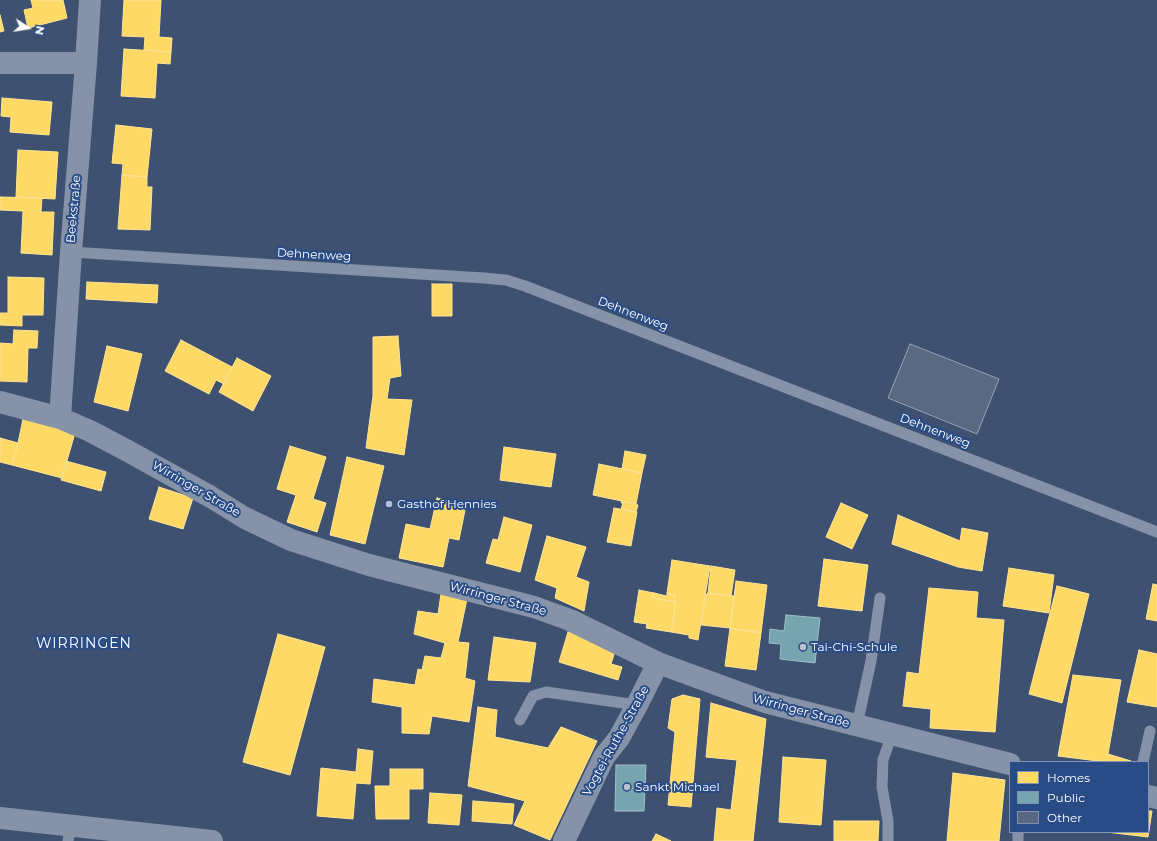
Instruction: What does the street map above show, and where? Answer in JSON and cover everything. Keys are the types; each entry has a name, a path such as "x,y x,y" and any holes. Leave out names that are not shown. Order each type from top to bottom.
{"street":[{"name":"Beekstraße","path":"60,418 90,0"},
{"path":"0,63 86,62"},
{"name":"Wirringer Straße","path":"0,402 60,418 90,431 211,497 245,518 291,540 369,566 534,607 570,620 658,663 765,702 1009,764"},
{"name":"Vogtei-Ruthe-Straße","path":"564,841 604,757 619,738 658,663"},
{"path":"0,818 70,833 212,841"}],"lane":[{"name":"Dehnenweg","path":"71,252 506,280 525,286 1157,532"},
{"path":"857,725 871,661 880,598"},
{"path":"520,720 533,696 546,692 637,705"},
{"path":"1143,761 1150,731"},
{"path":"888,841 888,821 882,788 884,760 892,734"}],"building: Homes":[{"path":"31,0 63,0 67,18 28,28 24,10 33,8"},
{"path":"124,0 161,0 159,37 172,38 171,52 144,50 145,37 122,36"},
{"path":"0,15 4,31 0,32"},
{"path":"124,49 171,52 170,64 157,63 155,98 121,96"},
{"path":"2,98 52,102 49,135 10,132 11,117 1,116"},
{"path":"116,125 152,129 147,177 122,175 123,164 112,163"},
{"path":"18,150 58,152 55,199 16,197"},
{"path":"122,175 147,177 147,187 152,187 150,230 118,229"},
{"path":"0,197 42,198 41,212 54,212 52,255 21,253 23,211 0,210"},
{"path":"8,277 44,278 43,315 22,315 22,326 0,325 0,313 8,313"},
{"path":"87,282 158,285 157,303 86,299"},
{"path":"432,284 452,284 452,316 432,316"},
{"path":"14,330 38,331 37,348 28,348 27,382 0,381 0,343 13,344"},
{"path":"398,336 401,376 390,378 387,399 412,400 404,455 366,448 373,396 373,337"},
{"path":"181,340 232,367 224,384 216,380 209,394 165,371"},
{"path":"107,346 142,354 128,411 94,402"},
{"path":"237,358 271,376 253,411 219,392"},
{"path":"23,419 75,433 62,478 12,465"},
{"path":"0,438 18,443 12,465 0,462"},
{"path":"290,446 326,457 313,499 326,503 317,532 287,522 296,495 277,489"},
{"path":"504,447 556,454 551,487 500,480"},
{"path":"625,451 646,455 642,473 622,469"},
{"path":"347,457 384,466 365,544 330,535"},
{"path":"66,461 106,472 101,491 61,480"},
{"path":"599,464 642,473 636,504 593,495"},
{"path":"159,487 193,498 183,529 149,519"},
{"path":"437,498 466,505 459,540 449,538 443,567 399,558 406,524 430,529"},
{"path":"622,501 638,505 636,512 621,509 623,503 621,503"},
{"path":"841,503 868,515 852,549 826,537"},
{"path":"614,508 637,512 631,546 607,542"},
{"path":"898,515 960,541 962,528 988,533 982,571 958,567 892,544"},
{"path":"504,517 532,525 520,572 486,563 493,539 498,540"},
{"path":"547,536 586,547 576,577 589,582 584,611 555,598 557,588 535,580"},
{"path":"824,559 868,565 862,611 818,606"},
{"path":"672,560 710,566 698,640 689,638 689,635 671,632 676,602 674,602 675,596 667,593"},
{"path":"711,566 735,570 731,596 708,593"},
{"path":"1009,568 1054,575 1049,613 1003,606"},
{"path":"736,581 767,585 761,633 730,628"},
{"path":"1153,584 1157,585 1157,621 1146,619"},
{"path":"1057,586 1089,594 1062,703 1029,694"},
{"path":"929,588 978,592 976,618 1004,620 995,732 930,728 931,709 903,706 907,672 919,674"},
{"path":"639,590 654,593 653,598 676,602 671,632 646,628 647,624 634,622"},
{"path":"654,593 667,596 667,593 675,596 674,602 653,598"},
{"path":"708,593 734,596 730,628 701,625 706,595"},
{"path":"441,594 467,599 458,642 469,643 465,678 475,681 469,722 432,716 429,734 402,733 402,707 372,702 374,679 415,685 418,669 422,670 425,656 441,658 445,643 414,634 418,611 438,614"},
{"path":"730,628 761,633 756,670 725,666"},
{"path":"568,632 616,648 611,664 622,667 618,680 559,662"},
{"path":"278,634 325,647 290,775 243,762"},
{"path":"494,637 536,643 530,682 488,680"},
{"path":"1139,650 1157,654 1157,707 1127,702"},
{"path":"1073,675 1121,680 1108,754 1131,761 1098,761 1058,756"},
{"path":"683,695 700,699 691,807 668,805 675,732 668,728 672,699"},
{"path":"711,703 766,719 753,841 714,841 717,808 731,810 737,760 706,757"},
{"path":"478,707 497,710 495,737 548,748 561,727 597,741 550,840 514,825 525,801 468,786"},
{"path":"358,749 373,751 370,784 356,783 353,819 317,816 321,768 356,772"},
{"path":"783,757 826,760 821,825 779,822"},
{"path":"390,769 423,769 423,789 409,789 409,819 376,819 375,786 390,786"},
{"path":"953,773 1005,780 999,841 947,841"},
{"path":"430,793 462,795 459,825 428,823"},
{"path":"473,801 514,804 512,824 472,821"},
{"path":"1149,811 1152,811 1149,830"},
{"path":"834,821 879,821 878,841 834,841"},
{"path":"1114,833 1149,833 1148,837"},
{"path":"656,834 671,841 652,841"}],"building: Public":[{"path":"786,615 820,618 815,663 780,659 781,644 769,643 770,629 784,631"},
{"path":"616,765 646,765 644,811 615,811"}],"building: Other":[{"path":"910,344 999,379 977,434 888,398"}],"place":[{"name":"Gasthof Hennies","path":"389,504"},
{"name":"Tai-Chi-Schule","path":"803,647"},
{"name":"Sankt Michael","path":"627,787"}],"district":[{"name":"WIRRINGEN","path":"84,644"}]}
